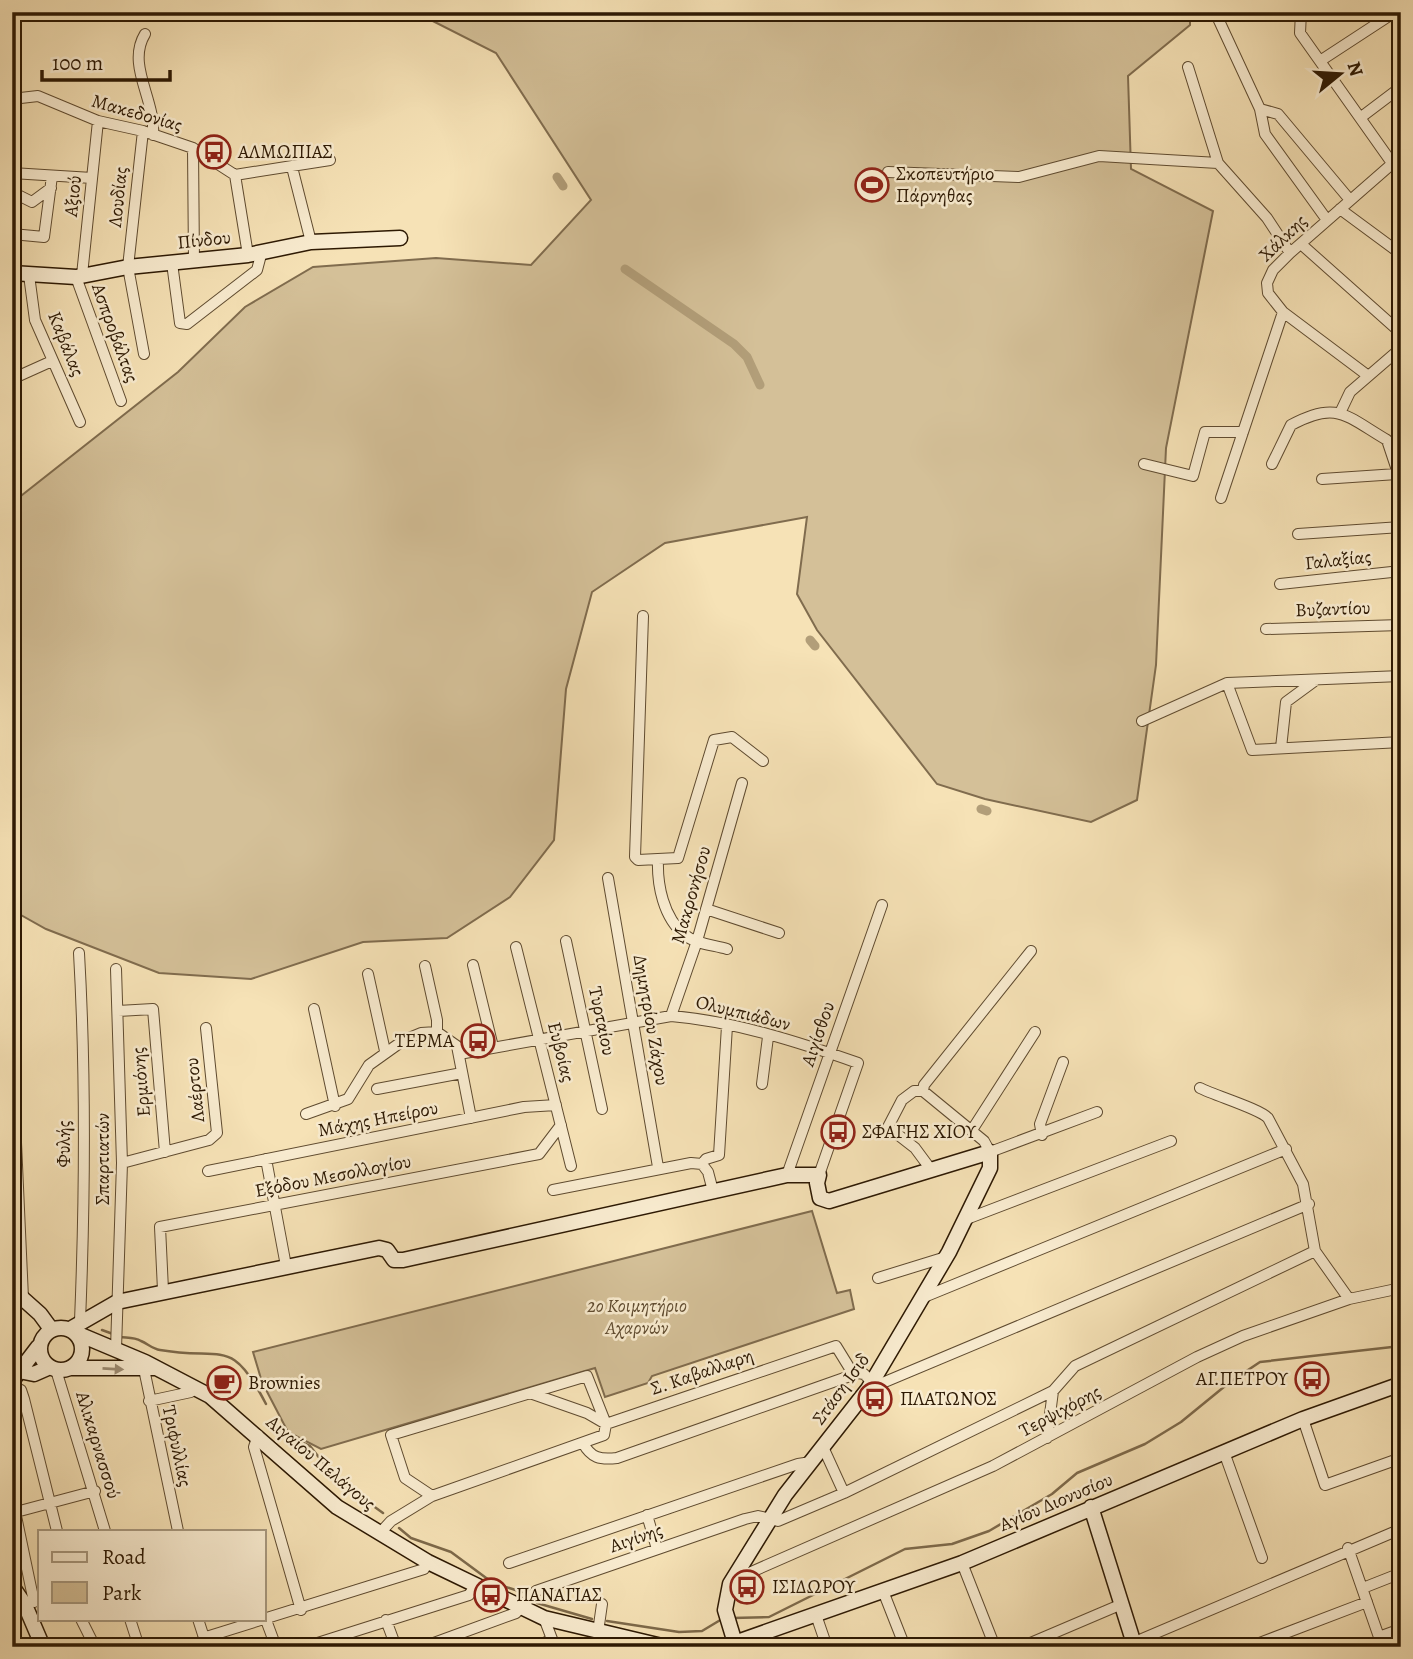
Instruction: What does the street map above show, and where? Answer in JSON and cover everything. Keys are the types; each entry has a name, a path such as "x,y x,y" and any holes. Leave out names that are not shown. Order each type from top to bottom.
{"street":[{"path":"1215,12 1260,109 1265,134 1327,220"},
{"path":"1301,12 1300,33 1392,163"},
{"path":"1320,61 1395,12"},
{"path":"145,33 137,51 153,118 153,135"},
{"path":"1188,67 1218,163 1267,218 1290,253"},
{"path":"1360,118 1401,87"},
{"name":"Μακεδονίας","path":"12,99 38,96 98,121 142,131 193,148 235,176"},
{"path":"1260,109 1278,114 1350,200"},
{"name":"Αξιού","path":"79,276 98,121"},
{"name":"Λουδίας","path":"142,131 128,267 144,354"},
{"path":"193,148 194,262"},
{"path":"888,172 1019,177 1099,156 1218,163"},
{"name":"Χάλκης","path":"1367,375 1283,312 1268,293 1267,284 1273,270 1290,253 1401,156"},
{"path":"172,263 180,323 187,324 257,270 235,176 330,160"},
{"path":"292,167 311,242"},
{"path":"12,173 92,178"},
{"path":"12,234 44,237 52,176"},
{"path":"13,193 32,202 51,188"},
{"path":"1340,209 1401,254"},
{"name":"Πίνδου","path":"12,273 79,276 128,267 194,262 311,242 400,238"},
{"path":"1301,244 1401,333"},
{"name":"Καβάλας","path":"29,275 35,320 80,422"},
{"name":"Ασπροβάλτας","path":"79,276 121,401"},
{"path":"1221,498 1283,312"},
{"path":"1340,413 1350,392 1401,348"},
{"path":"12,379 52,361"},
{"path":"1272,464 1291,425 1323,410 1340,413 1387,440 1399,478 1322,479"},
{"path":"1144,464 1193,476 1205,432 1243,432"},
{"path":"12,458 16,478"},
{"path":"1298,534 1401,527"},
{"name":"Γαλαξίας","path":"1280,584 1401,571"},
{"path":"643,616 635,857 638,860 678,858 714,740 732,737 763,761"},
{"name":"Βυζαντίου","path":"1266,629 1401,625"},
{"path":"1142,721 1227,683 1401,676"},
{"path":"1282,748 1286,702 1317,679"},
{"path":"1227,683 1252,750 1401,742"},
{"name":"Μακρονήσου","path":"671,1016 697,941 742,783"},
{"path":"658,859 661,896 670,917 684,935 727,949"},
{"name":"Δημητρίου Ζάχου","path":"608,878 658,1167"},
{"name":"Αιγίσθου","path":"787,1175 882,905"},
{"path":"706,909 779,933"},
{"name":"Τυρταίου","path":"566,940 588,1033 602,1109"},
{"name":"Ευβοίας","path":"516,947 571,1166"},
{"path":"922,1091 924,1085 1031,951"},
{"name":"Φυλής","path":"75,1328 85,1192 84,1048 79,953"},
{"path":"473,965 493,1047"},
{"path":"425,966 437,1020 437,1032"},
{"name":"Σπαρτιατών","path":"116,1349 122,1163 117,970"},
{"path":"369,974 385,1051"},
{"name":"Ερμιόνης","path":"118,1011 153,1009 165,1152"},
{"path":"314,1009 335,1106"},
{"name":"Ολυμπιάδων","path":"459,1054 671,1016 727,1026 830,1053 858,1063 819,1175"},
{"path":"702,1164 706,1158 719,1155 727,1026"},
{"name":"Λαέρτου","path":"122,1163 209,1140 216,1133 206,1028"},
{"path":"306,1114 335,1106 348,1099 361,1075 385,1051 421,1033 437,1032 457,1046 471,1118"},
{"path":"972,1130 1035,1032"},
{"path":"762,1084 768,1037"},
{"path":"12,1054 17,1294 51,1329 75,1328 117,1302 163,1290 379,1248 387,1250 394,1260 403,1260 787,1175 819,1175 818,1191 824,1201 932,1171 1042,1135 1097,1112"},
{"path":"1042,1135 1040,1124 1063,1062"},
{"path":"377,1089 462,1073"},
{"path":"1200,1088 1226,1101 1263,1113 1286,1149 1303,1184 1309,1204 1315,1251 1349,1299"},
{"path":"932,1171 915,1148 888,1127 902,1100 914,1091 922,1091 972,1130 984,1141 990,1152"},
{"name":"Μάχης Ηπείρου","path":"208,1171 524,1107 556,1105"},
{"name":"Εξόδου Μεσολλογίου","path":"163,1290 160,1227 539,1154 561,1125"},
{"path":"964,1220 1171,1141"},
{"path":"924,1297 1286,1149"},
{"name":"Στάση Ισιδ","path":"729,1645 726,1598 738,1573 769,1519 870,1386 924,1297 990,1168 990,1152"},
{"path":"266,1159 286,1266"},
{"path":"553,1191 658,1167 702,1164"},
{"path":"702,1164 708,1172 713,1191"},
{"path":"870,1386 1309,1204"},
{"path":"1047,1438 1053,1391 1075,1366 1315,1251"},
{"path":"878,1278 947,1256"},
{"name":"Τερψιχόρης","path":"738,1573 749,1573 916,1502 1047,1438 1220,1346 1273,1324 1349,1299 1401,1288"},
{"path":"59,1368 82,1352 75,1328"},
{"name":"Αιγαίου Πελάγους","path":"75,1328 210,1396 258,1435 337,1507 428,1562 544,1618 666,1647"},
{"path":"16,1376 51,1329"},
{"name":"Σ. Καβαλλαρη","path":"606,1424 827,1347 836,1346 852,1372 864,1374 870,1386"},
{"path":"38,1347 41,1357 59,1368"},
{"path":"16,1376 59,1368 150,1368"},
{"name":"Αλικαρνασσού","path":"59,1368 105,1530"},
{"name":"Τριφυλλίας","path":"150,1368 149,1401 178,1530"},
{"path":"583,1443 588,1452 601,1460 617,1458 847,1377 852,1372"},
{"path":"379,1534 391,1521 432,1496 604,1436 606,1424 587,1376 391,1435 405,1478 432,1496"},
{"name":"Αγίου Διονυσίου","path":"729,1645 962,1563 1303,1419 1401,1384"},
{"path":"12,1387 21,1390 24,1399 57,1530"},
{"path":"149,1401 191,1392 194,1387"},
{"name":"Αιγίνης","path":"423,1647 516,1613 536,1591 745,1519 758,1516 778,1521 844,1493 1053,1391"},
{"path":"530,1393 587,1413 606,1424"},
{"path":"1303,1419 1325,1485 1401,1458"},
{"path":"258,1435 254,1447 301,1610"},
{"path":"823,1447 844,1493"},
{"path":"1224,1452 1262,1558"},
{"path":"509,1563 798,1464 812,1462"},
{"path":"16,1512 95,1491"},
{"path":"12,1497 43,1647"},
{"path":"1091,1507 1122,1604 1130,1645 1348,1548 1401,1529"},
{"path":"647,1515 657,1549"},
{"path":"1348,1548 1379,1637 1401,1629"},
{"path":"198,1620 205,1643 424,1569 428,1562"},
{"path":"962,1563 995,1647"},
{"path":"1363,1588 1401,1573"},
{"path":"12,1586 33,1602"},
{"path":"305,1647 469,1595 475,1587"},
{"path":"883,1591 905,1647"},
{"path":"1249,1647 1367,1602"},
{"path":"598,1632 602,1604"},
{"path":"1021,1647 1122,1604"},
{"path":"816,1615 827,1647"},
{"path":"536,1647 553,1643 544,1618"},
{"path":"82,1620 95,1647"},
{"path":"130,1620 139,1647"},
{"path":"267,1620 276,1647"},
{"path":"386,1620 396,1647"}],"green space":[{"path":"415,12 1190,12 1190,25 1128,76 1131,169 1213,211 1166,448 1156,665 1137,800 1091,822 985,799 937,784 817,630 797,594 807,517 665,543 592,592 566,689 554,840 510,897 447,938 363,942 251,979 159,973 46,929 12,910 12,503 178,372 245,307 313,267 436,258 531,265 591,200 496,53"},
{"name":"2ο Κοιμητήριο Αχαρνών","path":"812,1211 837,1293 850,1290 854,1309 652,1376 648,1383 605,1397 595,1368 321,1449 288,1432 262,1382 253,1352"}],"waterway":[{"path":"557,177 563,186"},
{"path":"625,269 734,344 747,357 760,385"},
{"path":"810,640 815,646"},
{"path":"981,809 987,811"},
{"path":"102,1330 113,1334"},
{"path":"120,1337 136,1339 155,1349 212,1354 234,1360 244,1368 266,1404"},
{"path":"732,1618 769,1617 905,1549 952,1544 989,1531 1052,1494 1077,1473 1145,1444 1181,1422 1230,1382 1260,1362 1401,1346"},
{"path":"275,1423 283,1434 310,1446 336,1479 383,1513"},
{"path":"399,1528 411,1538 451,1552 493,1583 522,1592"},
{"path":"537,1603 592,1619"},
{"path":"607,1621 679,1632 702,1631 722,1619"}],"place":[{"name":"ΑΛΜΩΠΙΑΣ","path":"214,152"},
{"name":"Σκοπευτήριο Πάρνηθας","path":"872,185"},
{"name":"ΤΕΡΜΑ","path":"478,1041"},
{"name":"ΣΦΑΓΗΣ ΧΙΟΥ","path":"838,1132"},
{"name":"ΑΓ.ΠΕΤΡΟΥ","path":"1312,1379"},
{"name":"Brownies","path":"224,1383"},
{"name":"ΠΛΑΤΩΝΟΣ","path":"875,1399"},
{"name":"ΙΣΙΔΩΡΟΥ","path":"747,1587"},
{"name":"ΠΑΝΑΓΙΑΣ","path":"491,1595"}]}
